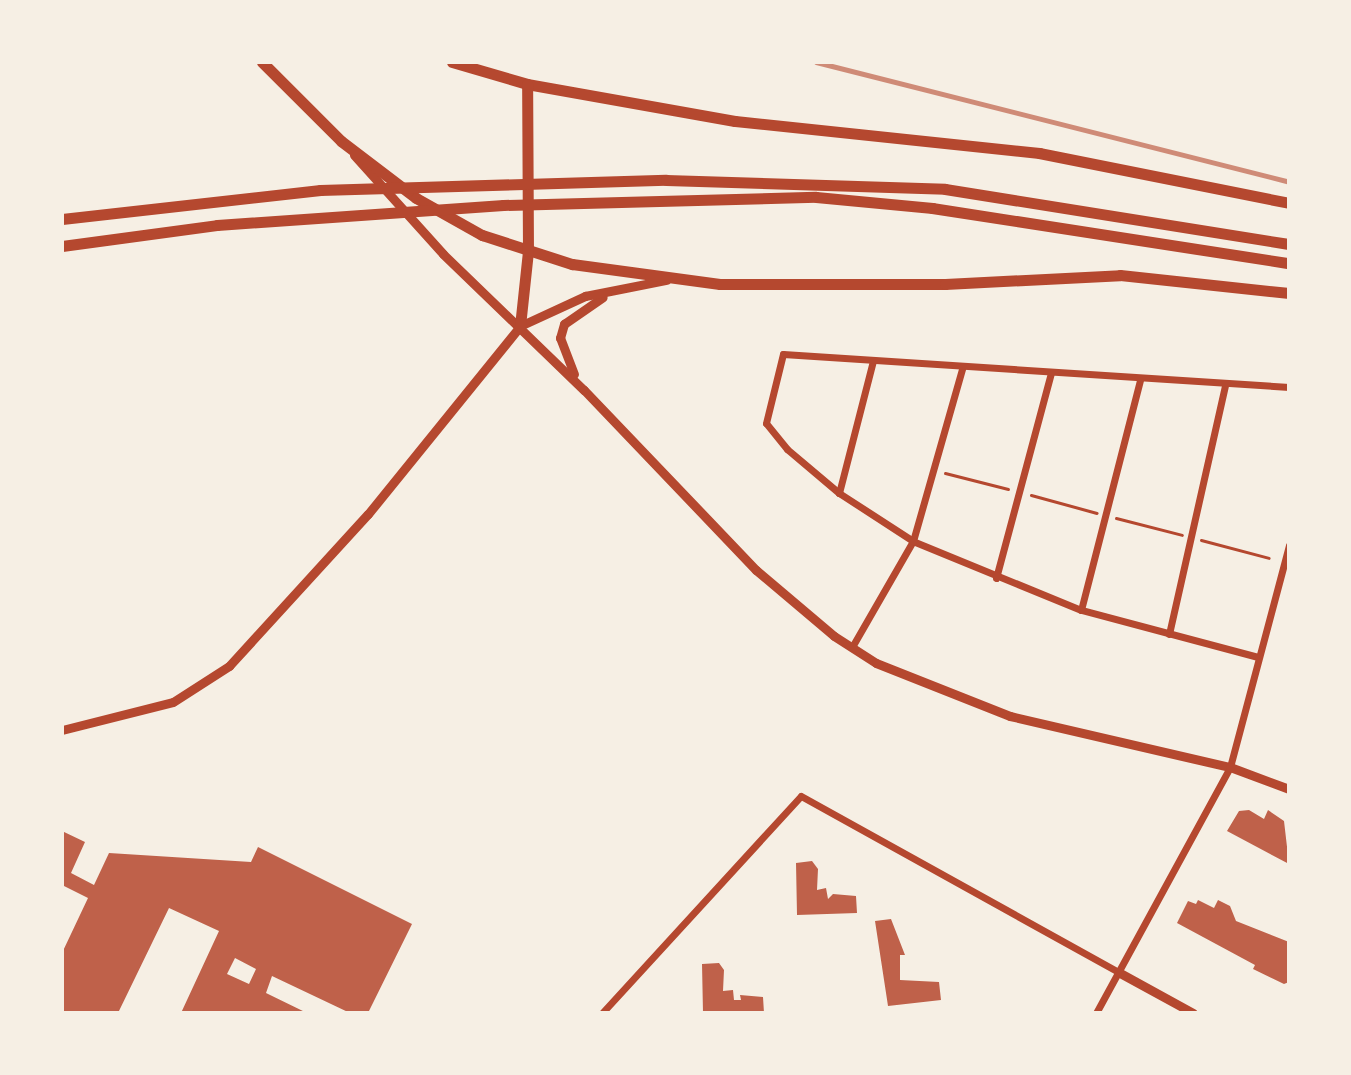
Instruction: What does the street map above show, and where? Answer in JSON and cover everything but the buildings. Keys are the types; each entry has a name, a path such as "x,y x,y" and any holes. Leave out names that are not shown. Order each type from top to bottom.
{"main road":[{"path":"262,62 341,141 453,221 528,251 572,264 666,280 929,284 1120,275 1289,293"},
{"path":"452,62 527,84 735,121 1039,153 1289,203"},
{"path":"520,326 528,251 527,84"},
{"path":"62,219 335,189 666,180 945,189 1289,244"},
{"path":"62,246 334,216 503,205 816,197 932,208 1289,263"}],"street":[{"path":"341,141 443,254 584,390 756,570 852,647 901,674 1010,716 1230,767 1289,789"},
{"path":"62,730 173,702 229,666 350,535 520,326 560,304 666,280"},
{"path":"584,390 560,338 564,324 593,301 617,291"},
{"path":"1258,657 1081,610 996,578 913,541 839,493 787,449 766,423 783,354 1140,380 1289,387"},
{"path":"839,493 873,361"},
{"path":"852,647 913,541 963,366"},
{"path":"996,578 1051,373"},
{"path":"1081,610 1140,380"},
{"path":"1169,634 1225,385"},
{"path":"1096,1013 1230,767 1289,545"},
{"path":"602,1013 801,796 1193,1013"}],"railway":[{"path":"816,62 1289,182"}]}
